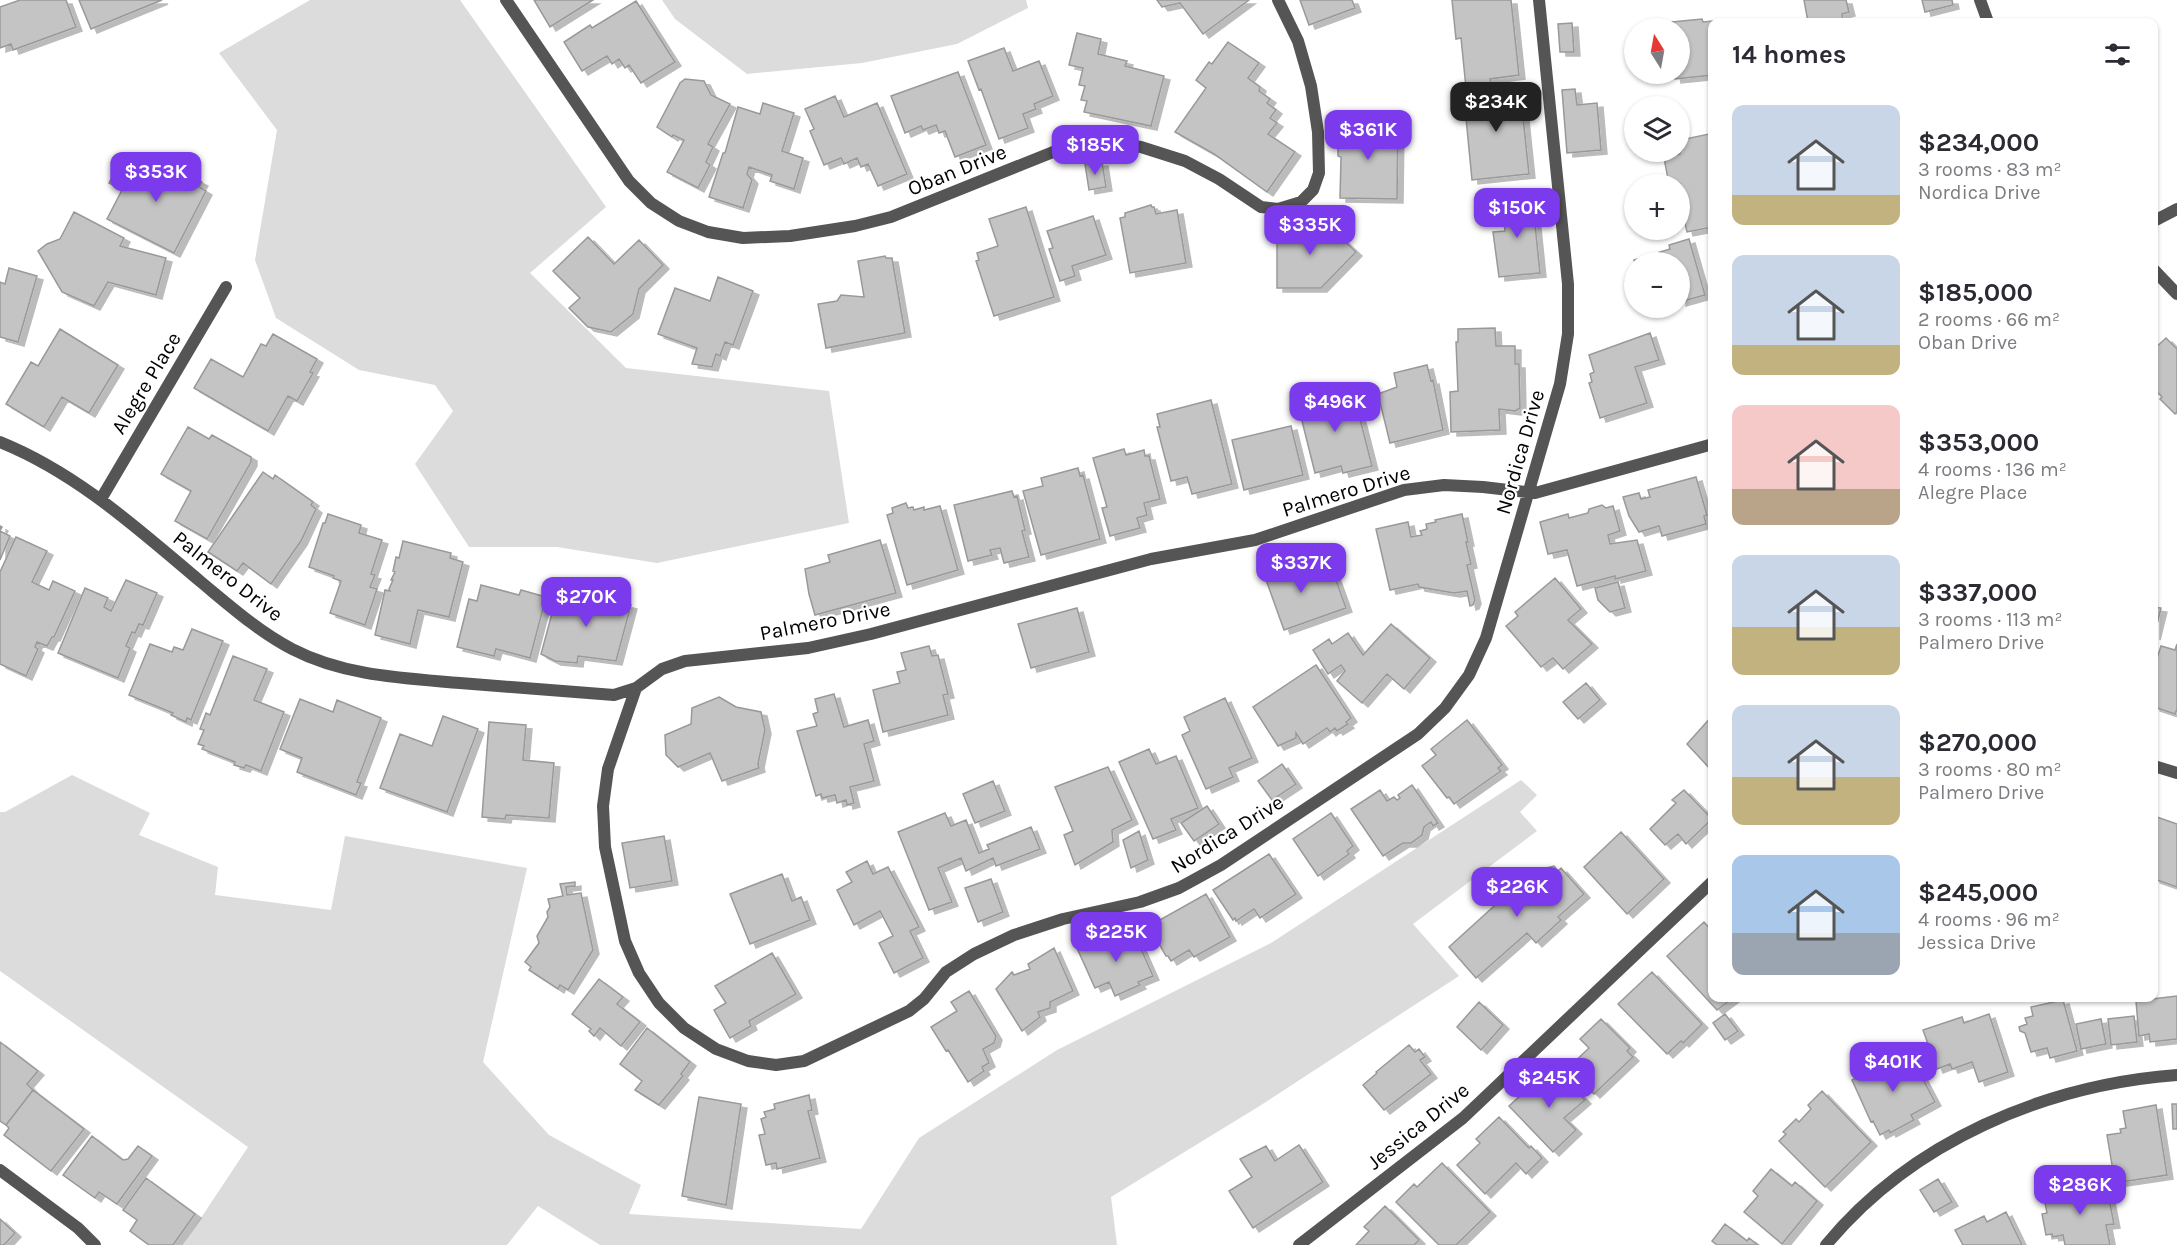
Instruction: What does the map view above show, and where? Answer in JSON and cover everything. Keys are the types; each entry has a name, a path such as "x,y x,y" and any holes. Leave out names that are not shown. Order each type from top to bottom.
{"street":[{"name":"Oban Drive","path":"506,0 629,181 651,203 679,221 708,232 743,238 790,236 855,226 891,217 1073,144 1094,140 1141,147 1185,161 1219,178 1261,207 1278,210 1301,202 1313,190 1319,173 1318,132 1311,86 1301,52 1278,0"},
{"name":"Nordica Drive","path":"636,688 608,770 603,806 604,847 625,941 639,974 659,1003 684,1028 716,1049 748,1062 776,1065 804,1061 909,1011 924,999 946,972 974,954 1014,934 1063,919 1140,902 1179,888 1221,865 1418,734 1445,708 1469,675 1486,638 1560,384 1568,334 1568,284 1539,0"},
{"path":"1980,0 1987,18"},
{"path":"2158,219 2177,209"},
{"path":"2158,274 2177,294"},
{"name":"Alegre Place","path":"100,499 226,286"},
{"name":"Palmero Drive","path":"0,442 72,480 100,499 255,627 293,650 339,668 378,676 614,695 636,688 662,669 685,661 808,648 871,634 1151,559 1255,540 1404,490 1444,485 1535,493 1708,445"},
{"path":"2158,767 2177,773"},
{"name":"Jessica Drive","path":"1299,1245 1462,1118 1708,886"},
{"path":"1826,1245 1887,1185 1937,1150 1990,1121 2046,1099 2105,1084 2177,1075"},
{"path":"0,1170 78,1228 95,1245"}],"shaded area":[{"path":"310,0 460,0 606,207 530,273 626,368 829,391 849,523 657,563 557,547 469,547 415,464 453,411 435,385 359,370 276,318 255,260 277,130 219,53"},
{"path":"662,0 1026,0 1028,8 957,44 862,63 747,74 675,19"},
{"path":"72,775 150,813 139,835 218,867 215,895 331,910 345,836 527,868 483,1062 549,1135 641,1185 629,1214 861,1229 919,1138 1057,1050 1271,943 1521,780 1537,795 1520,812 1537,831 1413,924 1459,976 1258,1107 1111,1197 1117,1245 600,1245 538,1206 507,1245 183,1245 248,1147 0,971 0,812 5,812"}],"building":[{"path":"20,0 66,0 76,27 13,50 11,44 0,48 0,7"},
{"path":"79,0 162,0 91,29"},
{"path":"534,0 593,0 550,27"},
{"path":"1157,0 1249,0 1203,34 1180,3 1162,7"},
{"path":"1300,0 1352,0 1355,8 1309,25"},
{"path":"1452,0 1511,0 1519,75 1490,79 1491,85 1466,88 1461,38 1456,39"},
{"path":"1804,0 1846,0 1849,12 1842,14 1842,18 1807,18"},
{"path":"1922,0 1952,0 1953,5 1925,12"},
{"path":"636,1 675,62 641,83 629,65 625,68 619,59 612,64 607,56 582,71 564,42 590,25 592,28"},
{"path":"1702,19 1703,22 1708,21 1708,76 1690,77 1690,20"},
{"path":"1572,23 1574,52 1560,52 1558,24"},
{"path":"1077,33 1101,39 1098,54 1127,61 1125,66 1164,76 1151,126 1084,112 1087,101 1081,100 1085,86 1079,85 1083,68 1069,65"},
{"path":"1228,42 1259,63 1248,78 1260,87 1259,91 1270,99 1267,103 1276,110 1270,118 1277,123 1268,134 1295,152 1267,192 1214,154 1175,132 1206,88 1196,80 1209,62 1212,64"},
{"path":"1004,48 1013,71 1039,61 1053,96 1034,104 1036,109 1023,114 1028,128 999,139 968,61"},
{"path":"958,72 986,145 955,157 945,131 939,133 936,125 923,130 921,126 905,133 891,96"},
{"path":"685,79 704,81 711,95 730,104 708,144 713,147 706,162 710,165 698,188 667,172 684,140 673,135 672,137 657,127 680,83"},
{"path":"1491,85 1491,91 1520,88 1529,174 1472,180 1465,108 1468,108 1466,88"},
{"path":"1575,89 1577,105 1597,103 1601,150 1567,153 1562,90"},
{"path":"835,96 844,117 877,103 907,174 878,186 868,164 861,167 857,158 844,164 841,158 824,165 810,131 814,129 805,109"},
{"path":"763,103 794,113 782,151 803,158 794,189 770,181 772,175 749,167 747,174 752,180 743,208 709,197 738,107 760,114"},
{"path":"1338,123 1398,124 1397,199 1340,198 1341,157 1338,156"},
{"path":"1708,134 1708,228 1690,231 1690,174 1667,174 1665,162 1690,162 1690,138"},
{"path":"157,159 202,182 199,187 206,191 174,253 107,219 122,190 109,183 119,166 131,172 135,165 150,173"},
{"path":"1102,162 1106,187 1089,190 1085,164"},
{"path":"1532,195 1540,273 1499,277 1493,232 1505,231 1501,198"},
{"path":"1151,205 1156,214 1177,210 1186,263 1130,273 1120,218 1125,217 1125,213"},
{"path":"1026,207 1054,297 994,316 976,261 979,260 977,253 998,246 989,219"},
{"path":"74,212 124,238 120,246 166,258 156,295 108,282 94,306 62,292 38,251 47,244 60,239"},
{"path":"1093,216 1106,255 1072,266 1075,276 1060,281 1049,249 1053,248 1047,231"},
{"path":"1307,220 1322,220 1356,252 1321,288 1277,288 1277,230 1307,229"},
{"path":"588,237 614,264 639,240 663,265 639,289 633,314 611,332 588,327 569,308 580,298 553,271"},
{"path":"1689,240 1705,295 1690,299 1690,252 1660,252 1670,249 1669,245"},
{"path":"885,256 892,258 905,333 826,348 818,304 837,301 841,295 864,297 858,261"},
{"path":"9,268 37,276 18,342 0,337 0,282 5,284"},
{"path":"718,277 753,291 733,345 725,342 720,356 716,354 712,367 692,364 697,348 658,334 675,288 710,301"},
{"path":"1495,328 1496,346 1515,346 1515,364 1519,364 1520,408 1515,411 1499,409 1500,430 1451,432 1450,392 1458,391 1456,342 1458,342 1458,329"},
{"path":"60,329 118,365 89,413 62,397 44,427 6,404 31,362 38,366"},
{"path":"1650,333 1659,360 1635,367 1647,403 1600,418 1589,383 1592,382 1590,374 1594,372 1589,355"},
{"path":"273,334 317,359 310,372 313,373 297,401 288,396 268,431 194,388 211,359 243,377 261,344 266,346"},
{"path":"2166,338 2177,349 2177,412 2175,414 2160,399 2162,397 2158,393 2158,345"},
{"path":"1427,365 1431,381 1433,380 1443,430 1390,443 1378,394 1397,387 1394,373"},
{"path":"1339,385 1343,402 1353,399 1356,403 1372,466 1343,473 1341,466 1315,473 1301,411 1314,408 1310,392"},
{"path":"1211,400 1232,484 1192,494 1187,477 1171,481 1157,427 1160,427 1157,414"},
{"path":"1291,426 1303,475 1244,490 1232,440"},
{"path":"188,427 209,439 212,435 251,457 251,462 207,539 175,521 191,491 161,474"},
{"path":"1124,449 1126,455 1144,450 1145,456 1149,456 1160,499 1144,503 1147,515 1137,518 1140,528 1110,536 1102,508 1107,507 1093,458"},
{"path":"1078,468 1080,476 1083,475 1100,539 1041,555 1023,491 1043,486 1041,478"},
{"path":"263,472 273,479 275,475 313,502 311,505 316,509 301,541 271,584 243,563 237,571 208,552"},
{"path":"1696,477 1707,515 1704,516 1706,524 1662,536 1659,526 1639,532 1629,516 1623,497 1639,493 1641,499 1650,497 1648,490"},
{"path":"1012,491 1014,497 1017,496 1025,530 1022,531 1029,557 1004,563 1000,548 990,550 992,555 968,561 954,505"},
{"path":"906,503 908,508 913,507 914,510 940,506 958,570 907,585 887,515 893,513 892,508"},
{"path":"1602,505 1606,508 1613,506 1620,531 1608,535 1610,544 1637,540 1646,571 1577,586 1567,550 1548,554 1540,522 1568,514 1569,518 1588,513 1589,509"},
{"path":"328,514 361,525 359,533 382,540 371,574 375,575 370,587 377,589 365,625 330,613 341,581 309,567"},
{"path":"1462,514 1471,564 1467,565 1475,600 1473,605 1470,606 1467,591 1454,593 1419,587 1418,584 1390,590 1376,529 1408,522 1411,537 1422,535 1420,531 1427,529 1426,524"},
{"path":"0,531 10,536 0,560"},
{"path":"16,537 47,551 32,582 49,590 53,581 75,591 54,637 47,646 37,642 35,647 38,649 26,676 0,664 0,572"},
{"path":"880,540 896,593 815,615 805,569 830,562 828,555"},
{"path":"403,541 451,553 450,558 463,562 449,617 418,610 410,644 375,635 385,590 390,591 396,557 399,558"},
{"path":"1292,555 1302,583 1333,572 1346,608 1284,630 1261,566"},
{"path":"1555,578 1581,609 1568,620 1592,644 1563,669 1553,658 1541,667 1506,626 1518,616 1515,612"},
{"path":"126,580 157,593 143,625 139,624 135,633 132,632 126,646 130,648 118,678 58,653 85,588 108,598 104,607 111,611"},
{"path":"1618,582 1625,608 1610,612 1598,600 1595,588"},
{"path":"481,585 519,595 521,590 546,597 530,658 496,649 494,656 457,647 469,599 477,601"},
{"path":"567,588 631,605 616,661 578,656 577,663 555,661 541,654 554,606 562,608"},
{"path":"1077,608 1089,652 1031,668 1018,624"},
{"path":"1391,624 1430,658 1404,689 1387,674 1362,703 1337,681 1345,671 1341,665 1328,674 1313,650 1329,639 1332,644 1348,633 1363,655"},
{"path":"192,629 223,641 191,720 187,718 186,722 171,715 173,713 129,695 150,644 172,652 174,647 183,650"},
{"path":"2177,644 2177,709 2175,714 2158,708 2158,655 2161,646 2175,650"},
{"path":"929,646 932,656 938,655 948,694 943,695 948,715 883,732 873,690 900,683 897,672 906,670 901,653"},
{"path":"233,656 267,669 254,700 284,712 261,771 246,765 244,768 234,765 235,762 202,749 204,746 198,744 204,730 200,729 206,713 210,715"},
{"path":"1316,665 1351,718 1346,722 1348,724 1337,731 1335,728 1330,732 1327,728 1303,744 1296,733 1296,738 1278,746 1253,707"},
{"path":"1586,683 1600,700 1578,719 1563,702"},
{"path":"834,694 844,727 868,720 874,741 864,744 874,781 850,787 854,803 847,805 846,800 837,803 835,795 822,798 821,794 816,796 797,731 817,726 813,714 818,712 815,699"},
{"path":"719,697 736,707 761,712 765,730 759,768 722,781 710,753 678,767 666,755 665,735 691,724 692,708"},
{"path":"1225,698 1252,758 1229,768 1233,777 1206,789 1182,735 1190,731 1184,717"},
{"path":"300,699 333,712 337,700 381,718 357,782 361,783 356,795 297,772 302,758 280,749"},
{"path":"443,716 478,729 447,812 380,788 400,734 432,746"},
{"path":"1467,720 1502,765 1498,768 1501,771 1454,804 1422,766 1436,755 1431,749"},
{"path":"1708,721 1708,767 1687,744"},
{"path":"489,722 526,725 523,760 554,763 549,818 506,815 505,819 482,817"},
{"path":"1149,749 1156,764 1176,756 1198,808 1171,819 1176,830 1153,839 1119,762"},
{"path":"1282,764 1296,784 1272,800 1258,781"},
{"path":"1108,767 1132,820 1112,830 1113,842 1075,865 1064,835 1073,831 1055,787"},
{"path":"993,781 1005,811 975,823 963,794"},
{"path":"1412,785 1438,823 1433,826 1431,822 1424,827 1422,835 1411,843 1403,843 1383,856 1351,809 1380,790 1387,801 1394,797 1397,800 1400,798 1398,795"},
{"path":"1684,790 1708,815 1708,823 1686,844 1678,834 1665,845 1650,829 1676,803 1672,800"},
{"path":"1207,806 1219,824 1194,841 1181,823"},
{"path":"945,813 951,826 966,820 979,853 989,849 987,845 1031,827 1040,849 996,866 993,858 966,871 961,858 938,868 952,902 929,910 898,832"},
{"path":"1331,813 1353,846 1347,851 1349,854 1318,876 1293,839"},
{"path":"2158,817 2177,824 2177,887 2158,880"},
{"path":"1139,831 1148,860 1131,868 1123,840"},
{"path":"1621,832 1664,879 1627,914 1584,867"},
{"path":"664,836 672,881 630,888 622,843"},
{"path":"1269,854 1296,894 1260,918 1254,909 1236,921 1235,918 1233,920 1213,890"},
{"path":"867,861 873,874 888,867 919,927 910,931 923,958 894,973 879,943 893,936 880,911 854,925 837,890 852,882 846,872"},
{"path":"1554,866 1558,871 1561,868 1584,894 1558,917 1561,920 1536,943 1527,933 1476,978 1449,947 1524,879 1527,881 1536,873 1534,871"},
{"path":"782,874 792,901 801,897 810,920 750,944 730,894"},
{"path":"991,879 1003,912 978,922 965,888"},
{"path":"575,882 575,886 566,887 567,895 581,893 593,950 568,990 560,985 558,989 529,970 531,967 525,962 539,943 537,936 548,917 547,912 550,907 548,899 563,896 560,884"},
{"path":"1206,894 1230,937 1194,957 1189,950 1171,961 1149,926"},
{"path":"1704,922 1708,926 1708,1000 1667,956"},
{"path":"1125,932 1127,936 1134,933 1153,976 1138,982 1140,985 1115,996 1109,982 1095,988 1077,948 1105,935 1108,941"},
{"path":"1054,948 1073,991 1050,1002 1050,1008 1038,1012 1040,1017 1022,1031 996,989 1012,972 1014,975 1030,969 1028,964"},
{"path":"772,953 796,994 749,1021 751,1026 730,1038 714,1010 726,1003 715,986"},
{"path":"1652,972 1702,1024 1683,1043 1681,1041 1667,1054 1618,1004"},
{"path":"599,979 623,997 617,1004 640,1022 621,1046 600,1028 594,1036 589,1031 591,1029 572,1014"},
{"path":"969,991 996,1036 994,1043 983,1049 989,1063 982,1067 984,1071 968,1082 931,1027 957,1011 951,1002"},
{"path":"2177,996 2177,1039 2150,1042 2149,1034 2139,1036 2136,1002 2158,1002 2158,998"},
{"path":"1479,1002 1503,1025 1481,1050 1457,1027"},
{"path":"1710,1002 1728,1002 1717,1010"},
{"path":"2064,1002 2077,1051 2050,1058 2047,1048 2031,1052 2025,1033 2020,1031 2019,1027 2027,1024 2025,1018 2033,1016 2031,1007"},
{"path":"1725,1014 1738,1031 1725,1040 1713,1023"},
{"path":"1989,1014 2008,1072 1979,1082 1972,1062 1952,1069 1950,1064 1937,1069 1923,1030 1962,1017 1964,1023"},
{"path":"2134,1016 2137,1042 2111,1045 2108,1019"},
{"path":"1601,1019 1630,1048 1627,1051 1633,1057 1594,1094 1568,1068 1589,1048 1580,1039"},
{"path":"2101,1019 2106,1044 2081,1049 2076,1024"},
{"path":"647,1028 690,1062 681,1074 683,1076 659,1105 635,1090 642,1081 620,1064"},
{"path":"0,1042 38,1071 27,1084 33,1090 6,1125 0,1121"},
{"path":"1409,1045 1415,1052 1419,1049 1425,1057 1420,1060 1431,1074 1384,1110 1363,1085"},
{"path":"1908,1051 1935,1102 1911,1115 1914,1120 1890,1133 1889,1130 1880,1135 1873,1121 1871,1122 1852,1080"},
{"path":"1556,1069 1585,1100 1564,1118 1576,1130 1553,1152 1509,1106 1531,1086 1534,1090"},
{"path":"33,1090 84,1129 51,1171 4,1135 9,1128 6,1125"},
{"path":"1822,1091 1871,1142 1825,1187 1779,1141 1786,1134 1783,1132 1796,1119 1799,1122 1811,1109 1808,1105"},
{"path":"809,1095 812,1110 808,1111 820,1158 777,1169 776,1163 766,1165 759,1135 765,1134 761,1119 766,1117 764,1112 775,1109 774,1104"},
{"path":"699,1097 741,1104 726,1205 682,1196"},
{"path":"2172,1104 2177,1104 2177,1129 2173,1129"},
{"path":"2156,1105 2167,1175 2115,1183 2107,1135 2121,1133 2120,1129 2126,1128 2123,1111"},
{"path":"1499,1117 1542,1158 1526,1174 1516,1163 1485,1194 1457,1165 1480,1143 1476,1139"},
{"path":"92,1136 123,1160 128,1159 138,1146 152,1156 117,1204 99,1192 95,1198 63,1175"},
{"path":"1299,1145 1323,1182 1253,1228 1229,1191 1252,1177 1240,1159 1266,1146 1275,1161"},
{"path":"1442,1163 1490,1212 1456,1245 1439,1245 1396,1202 1414,1184 1417,1187"},
{"path":"1771,1169 1792,1186 1795,1182 1817,1201 1782,1244 1744,1212 1758,1196 1753,1191"},
{"path":"146,1178 195,1214 173,1245 149,1245 130,1231 137,1220 123,1210"},
{"path":"1938,1179 1952,1202 1934,1212 1920,1190"},
{"path":"2106,1183 2114,1224 2106,1225 2110,1245 2065,1245 2063,1235 2053,1237 2052,1234 2046,1235 2042,1214 2047,1213 2045,1203 2052,1202 2051,1194"},
{"path":"1385,1206 1419,1240 1414,1245 1356,1245 1369,1231 1364,1227"},
{"path":"2006,1212 2022,1245 1963,1245 1955,1230 1984,1216 1987,1222"},
{"path":"0,1219 15,1233 4,1245 0,1245"},
{"path":"1725,1224 1747,1241 1749,1238 1758,1245 1717,1245 1712,1241"}]}
